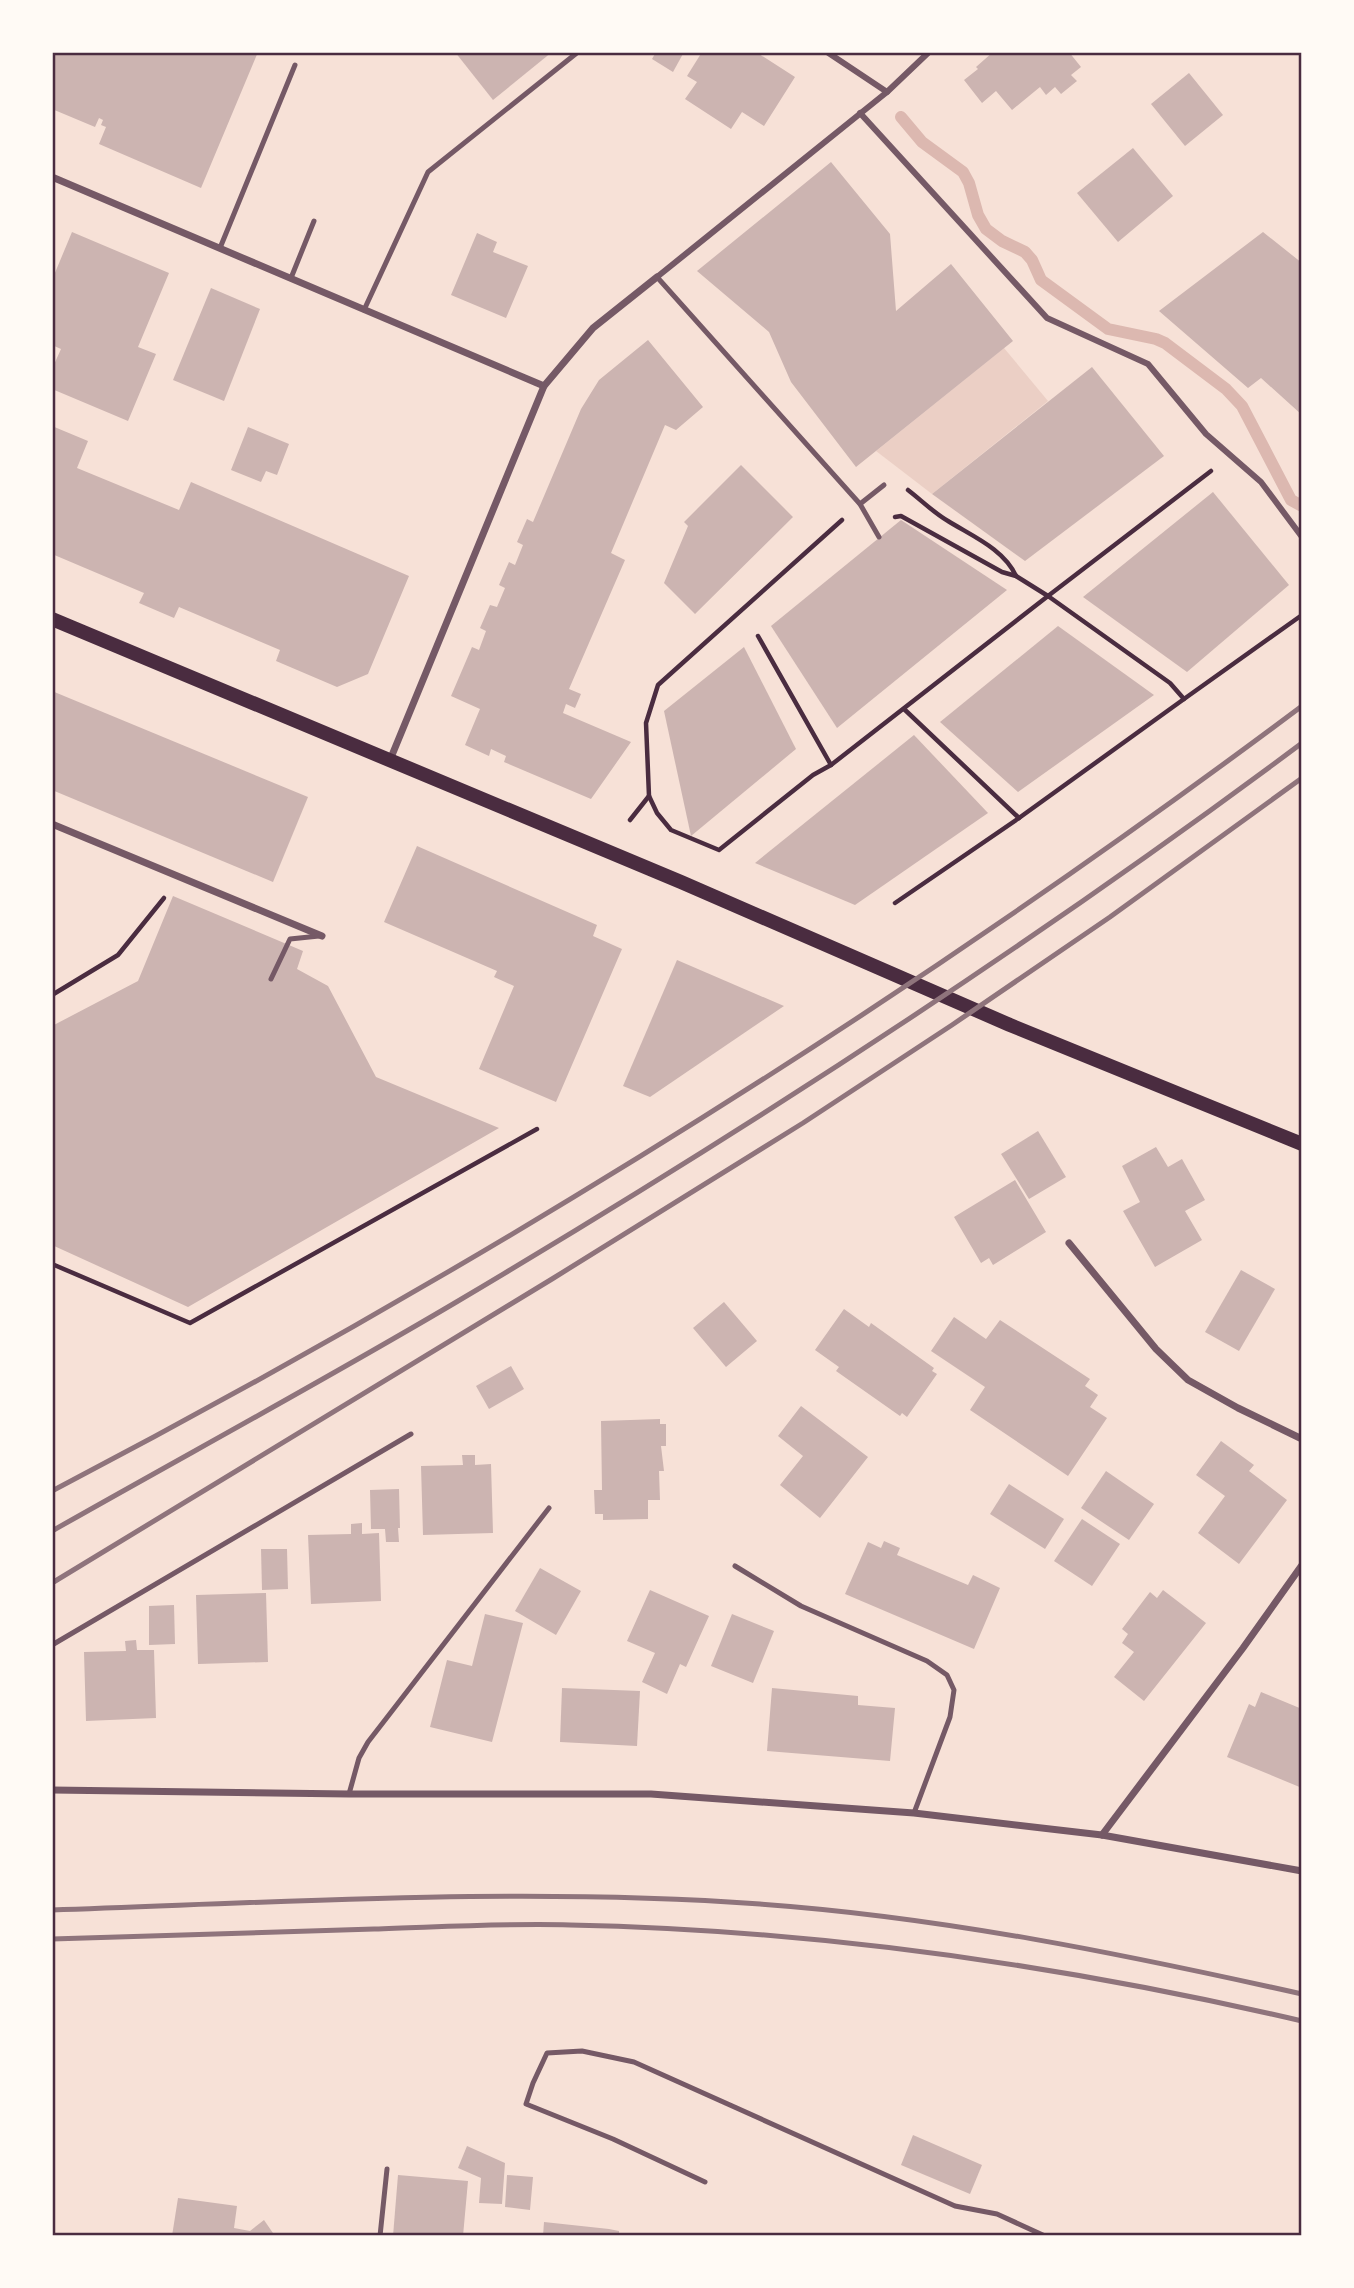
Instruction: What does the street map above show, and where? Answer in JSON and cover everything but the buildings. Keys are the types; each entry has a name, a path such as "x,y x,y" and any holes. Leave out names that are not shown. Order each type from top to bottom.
{"main road":[{"path":"52,619 694,887 1010,1025 1301,1143"}],"street":[{"path":"827,52 887,92"},
{"path":"390,761 544,386 593,328 887,92 929,52"},
{"path":"860,113 1047,318 1148,364 1206,434 1261,482 1301,537"},
{"path":"52,177 544,386"},
{"path":"52,824 322,936"},
{"path":"1069,1243 1156,1349 1188,1380 1301,1439"},
{"path":"1102,1835 1243,1648 1301,1565"},
{"path":"52,1790 651,1794 914,1813 1102,1835 1301,1871"}],"lane":[{"path":"364,310 428,172 578,52"},
{"path":"220,248 295,65"},
{"path":"291,278 314,221"},
{"path":"657,277 860,504 879,537"},
{"path":"860,504 884,485"},
{"path":"271,979 290,939 322,936"},
{"path":"52,1645 411,1434"},
{"path":"349,1794 359,1758 368,1742 549,1508"},
{"path":"735,1566 801,1606 927,1661 947,1675 954,1690 950,1717 914,1813"},
{"path":"705,2182 613,2138 526,2104 547,2053 582,2051 634,2062 955,2206 997,2214 1045,2235"},
{"path":"380,2235 387,2169"}],"path":[{"path":"860,504 659,685 646,723 649,796 657,813 671,830 719,850 813,775 831,765 1231,456"},
{"path":"904,486 946,520 976,536 1011,565 1016,576"},
{"path":"926,530 1002,572 1016,576 1048,596 1170,683 1185,699"},
{"path":"895,903 1019,818 1301,615"},
{"path":"758,636 831,765"},
{"path":"904,709 1019,818"},
{"path":"629,820 649,796"},
{"path":"52,995 118,955 180,878"},
{"path":"52,1264 190,1323 537,1129"}],"shaded area":[{"path":"1004,348 1048,401 932,494 876,451"}],"waterway":[{"path":"901,117 922,142 963,172 978,215 986,229 1002,241 1025,252 1032,260 1041,280 1108,329 1165,343 1226,389 1242,406 1291,500 1302,506"}],"railway":[{"path":"52,1491 376,1314 693,1124 1002,921 1302,706"},
{"path":"52,1531 403,1333 671,1172 991,964 1096,892 1302,743"},
{"path":"52,1583 803,1123 1110,917 1302,778"},
{"path":"52,1910 495,1896 672,1899 760,1904 896,1918 1032,1939 1302,1994"},
{"path":"52,1939 521,1924 754,1934 1030,1967 1302,2021"}]}
